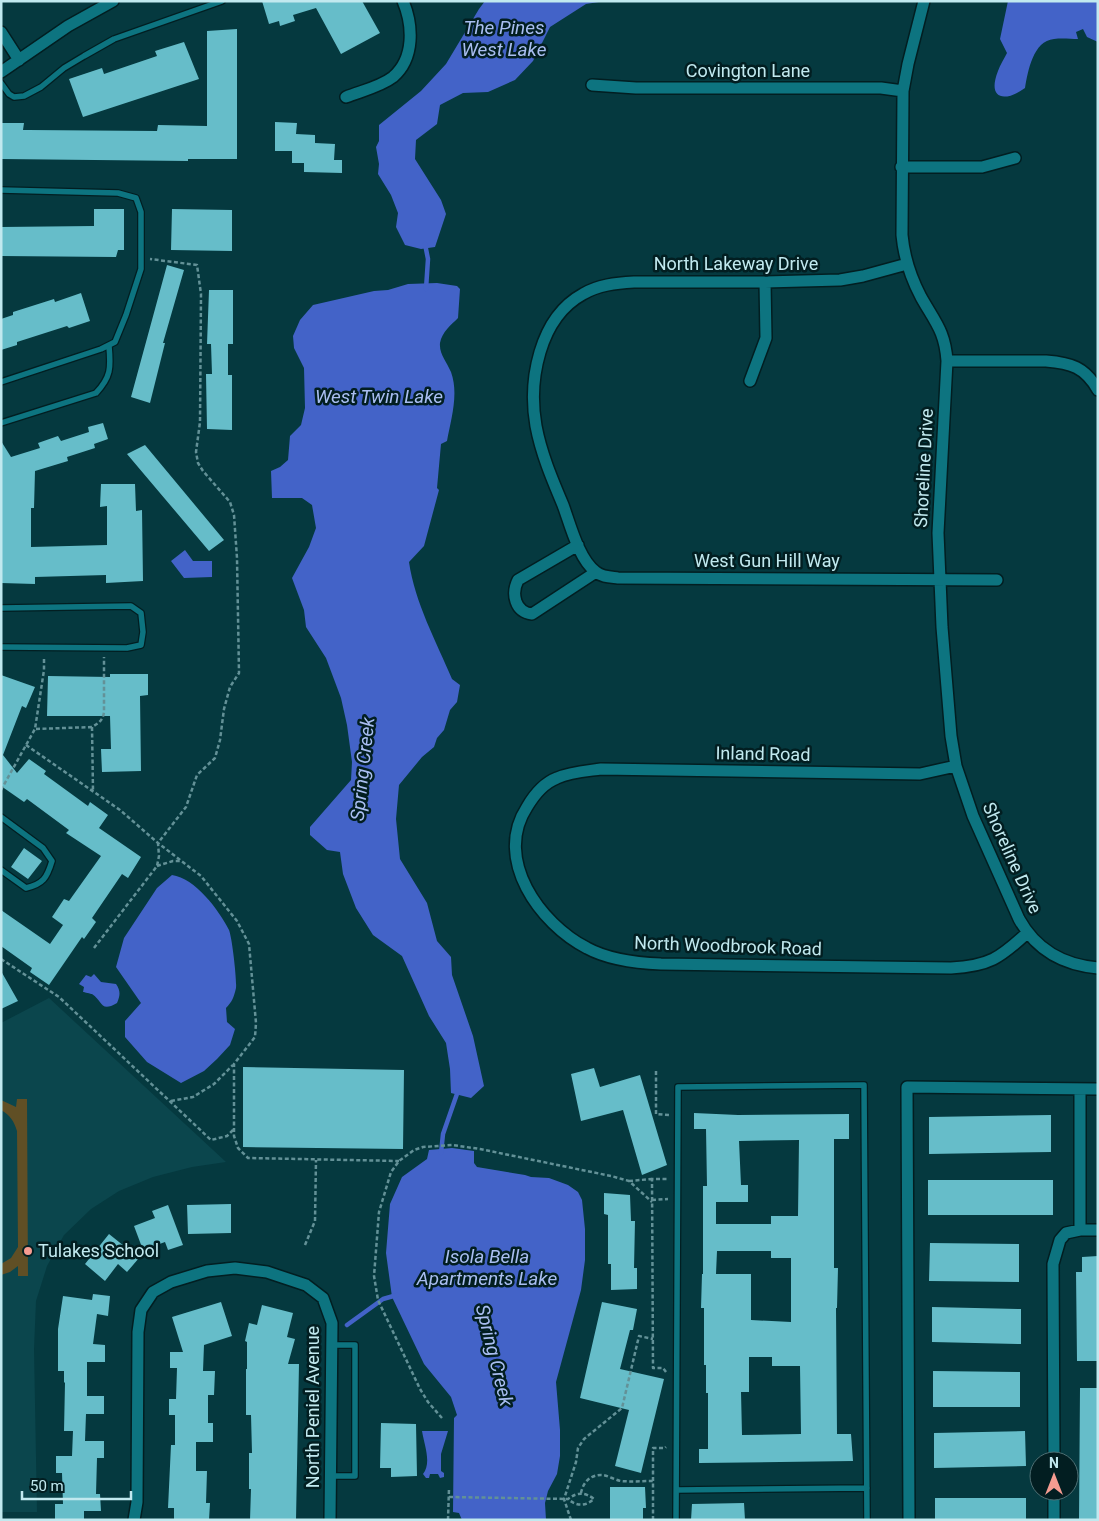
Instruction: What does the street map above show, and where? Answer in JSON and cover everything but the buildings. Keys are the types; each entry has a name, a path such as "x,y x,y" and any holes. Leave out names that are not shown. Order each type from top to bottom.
{"street":[{"path":"1,72 68,26 113,1"},
{"path":"346,97 381,84 393,77 402,67 407,57 410,43 408,12 403,1"},
{"name":"Shoreline Drive","path":"924,1 903,91 902,235 907,264 922,298 937,322 946,346 947,361 940,498 940,580 951,736 956,766 973,816 1026,933"},
{"path":"1,32 19,60"},
{"name":"Covington Lane","path":"592,86 636,88 881,88 903,91"},
{"path":"901,167 982,168 1015,158"},
{"name":"North Lakeway Drive","path":"596,572 578,545 541,450 536,424 533,394 537,363 545,338 555,319 569,304 582,294 615,283 840,280 907,264"},
{"path":"750,381 766,338 765,282"},
{"path":"947,361 1061,362 1084,371 1098,390"},
{"path":"578,545 518,580 514,594 514,600 517,605 527,614 532,614 596,572"},
{"name":"West Gun Hill Way","path":"596,572 604,576 618,578 997,580"},
{"name":"Inland Road","path":"568,774 601,769 920,774 956,766"},
{"name":"North Woodbrook Road","path":"568,774 555,778 533,797 519,824 516,840 516,858 520,875 529,892 557,928 588,949 606,956 626,961 661,964 959,968 974,967 993,960 1008,950 1026,933"},
{"path":"1026,933 1049,953 1064,961 1080,966 1098,968"},
{"path":"909,1520 907,1087 1098,1089"},
{"path":"1080,1089 1080,1230"},
{"path":"1054,1451 1053,1264 1060,1240 1066,1233 1080,1230 1098,1230"},
{"name":"North Peniel Avenue","path":"134,1520 137,1502 138,1332 141,1310 153,1292 171,1282 207,1271 234,1268 268,1272 306,1285 323,1298 332,1323 333,1345 330,1520"},
{"path":"1054,1501 1054,1520"}],"lane":[{"path":"1,83 14,97 24,96 41,87 64,68 114,39 222,1"},
{"path":"1,190 118,193 136,198 141,212 141,269 115,342 109,346 1,382"},
{"path":"1,423 96,393 106,383 111,366 109,346"},
{"path":"1,608 131,606 141,613 143,632 141,645 127,648 1,647"},
{"path":"1,817 43,848 52,861 48,874 38,885 26,888 1,870"},
{"path":"676,1520 678,1087 864,1085 867,1520"},
{"path":"330,1476 355,1476 355,1345 333,1345"},
{"path":"676,1490 866,1488"}],"path":[{"path":"94,948 157,866 159,856 158,843 186,808 197,775 215,758 230,687 238,673 237,558 234,515 230,502 203,472 198,463 196,452 200,422 201,304 197,264 161,259 141,259"},
{"path":"1,790 35,729 44,670 44,648"},
{"path":"35,729 92,727 98,724 103,718 104,648"},
{"path":"92,727 93,790"},
{"path":"26,745 120,810 158,843 201,876 237,920 245,934 249,944 256,1023 255,1037 234,1064 214,1084 193,1097 171,1101"},
{"path":"157,866 173,861 183,861"},
{"path":"1,959 59,997 211,1140 227,1136 234,1129"},
{"path":"234,1064 234,1129 238,1148 248,1158 399,1162"},
{"path":"656,1071 656,1114 668,1114 670,1116"},
{"path":"442,1418 420,1389 378,1300 374,1276 378,1212 391,1172 399,1162 414,1150 423,1147 452,1146 480,1149 629,1181 669,1179 670,1177"},
{"path":"305,1245 315,1221 316,1160"},
{"path":"652,1179 653,1368 663,1368 667,1372"},
{"path":"629,1181 652,1201 677,1199"},
{"path":"571,1520 566,1499 578,1448 584,1438 622,1408 640,1336 653,1339"},
{"path":"653,1520 653,1448 665,1448 667,1446"},
{"path":"581,1493 582,1486 586,1480 594,1476 603,1475 620,1481 653,1480"},
{"path":"448,1520 449,1488"},
{"path":"449,1498 566,1499 579,1505 586,1504 594,1499 581,1493 566,1499"}],"shaded area":[{"name":"Tulakes School","path":"49,998 226,1162 192,1167 153,1177 119,1191 91,1209 64,1235 47,1266 36,1301 34,1349 37,1512 1,1512 1,1023"},
{"path":"17,1099 27,1099 28,1276 18,1276 18,1266 10,1272 1,1275 1,1264 11,1258 18,1247 17,1131 11,1119 1,1110 1,1100 16,1107"}],"water":[{"name":"The Pines West Lake","path":"485,1 605,1 586,4 550,27 533,61 515,80 488,92 463,93 440,105 437,124 416,140 415,159 441,200 446,214 435,247 421,249 405,245 396,227 398,213 391,195 378,174 379,164 376,147 379,141 379,125 421,91 446,64"},
{"path":"1008,1 1098,1 1098,42 1087,37 1083,29 1076,32 1078,39 1054,39 1047,41 1036,51 1025,88 1010,96 1000,96 996,93 995,80 1007,53 1000,39"},
{"name":"West Twin Lake","path":"437,283 457,286 460,289 458,318 445,332 440,343 442,354 453,380 454,406 447,441 441,444 437,488 439,490 424,546 409,562 416,592 427,622 452,679 460,685 457,702 450,710 444,730 437,738 434,747 422,757 399,785 396,819 400,859 427,903 437,941 451,957 452,975 473,1036 484,1086 471,1098 451,1093 446,1043 429,1016 402,956 373,935 356,908 343,874 340,852 327,850 310,835 310,827 351,780 352,762 341,698 326,658 306,627 304,610 292,578 309,547 316,528 312,505 302,498 272,498 271,471 280,467 288,460 290,436 301,425 305,408 304,368 294,348 293,336 300,320 313,305 374,291 388,290 408,284"},
{"path":"185,550 193,561 212,561 212,577 184,578 171,561"},
{"path":"172,875 181,877 198,888 225,922 231,941 236,983 234,997 226,1008 227,1022 235,1029 230,1045 204,1071 181,1083 147,1062 125,1037 125,1021 141,1003 116,967 124,938 157,888"},
{"path":"94,974 101,982 116,984 120,993 117,1003 107,1007 102,1005 92,994 83,992 84,987 79,984 86,975 91,977"},
{"name":"Isola Bella Apartments Lake","path":"452,1148 474,1151 474,1163 477,1167 531,1177 549,1178 568,1185 578,1192 582,1200 585,1229 585,1260 581,1290 556,1382 560,1456 557,1474 548,1491 545,1503 546,1520 462,1520 459,1513 453,1512 454,1418 457,1415 451,1397 424,1364 392,1297 386,1253 390,1204 402,1177 427,1159 429,1150"},
{"path":"422,1431 448,1431 441,1454 441,1471 444,1473 444,1477 440,1478 438,1474 430,1474 429,1478 426,1478 423,1474 426,1470 427,1459"}],"waterway":[{"name":"Spring Creek","path":"425,244 428,259 426,289"},
{"name":"Spring Creek","path":"441,1153 443,1134 458,1091"},
{"path":"347,1325 383,1299 397,1295"}],"place":[{"name":"Tulakes School","path":"28,1251"}]}
